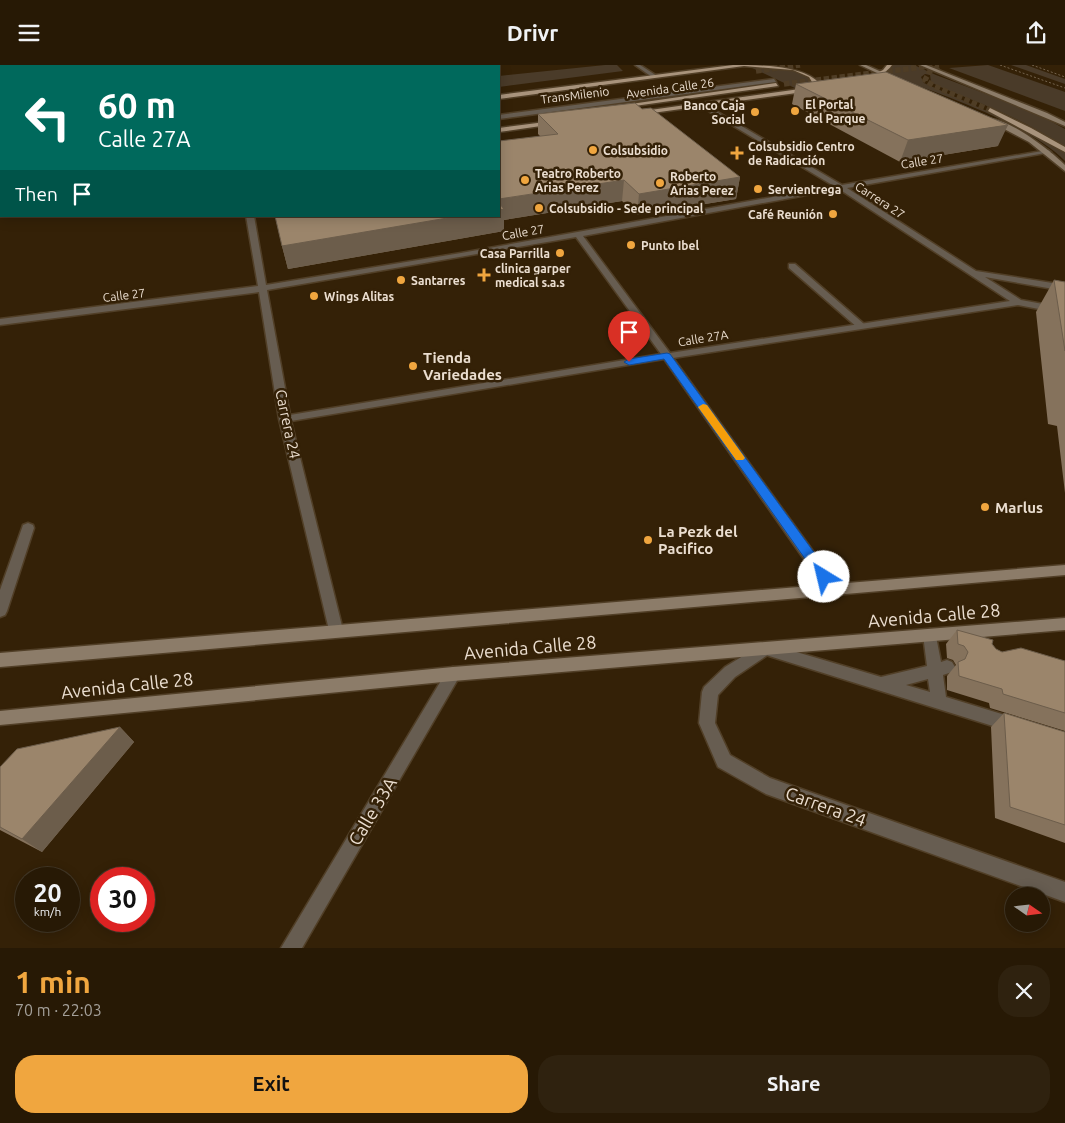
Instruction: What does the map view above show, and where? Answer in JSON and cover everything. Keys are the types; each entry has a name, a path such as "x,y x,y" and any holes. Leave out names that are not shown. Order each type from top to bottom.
{"main road":[{"path":"500,97 744,65 788,68 802,72 815,79 812,85 799,91"},
{"path":"862,65 882,74 896,84"},
{"path":"873,83 863,82 882,74 890,65"},
{"path":"922,65 1045,114 1065,124"},
{"path":"746,72 756,71"},
{"name":"Avenida Calle 26","path":"500,123 784,84"},
{"path":"634,113 816,88"},
{"path":"990,110 1029,129 1065,150"},
{"path":"980,115 1017,132 1048,152 1065,169"},
{"path":"500,130 557,123"},
{"name":"Avenida Calle 28","path":"0,660 336,630 834,591 1065,570"},
{"name":"Avenida Calle 28","path":"0,718 453,674 1065,624"}],"street":[{"path":"637,65 654,76"},
{"name":"TransMilenio","path":"500,117 774,81"},
{"name":"TransMilenio","path":"500,111 625,93"},
{"name":"Carrera 27","path":"702,105 839,187 1018,302"},
{"name":"Calle 27","path":"0,322 264,288 1048,152"},
{"name":"Carrera 24","path":"250,217 264,288 285,419 336,630"},
{"path":"578,235 667,356 834,591"},
{"path":"792,266 860,326"},
{"path":"972,272 1065,288"},
{"name":"Calle 27A","path":"285,419 667,356 1018,302 1065,311"},
{"path":"0,611 28,528"},
{"path":"930,635 942,669 940,702"},
{"path":"764,649 1029,729"},
{"name":"Carrera 24","path":"764,649 730,671 710,692 707,723 724,761 766,785 1065,892"},
{"path":"882,684 942,669"},
{"name":"Calle 33A","path":"291,948 453,674"}],"path":[{"path":"1000,65 1065,88"},
{"path":"1032,65 1065,77"}],"shaded area":[{"path":"605,65 617,65 623,71 500,87 500,76"},
{"path":"893,65 914,65 1034,112 1065,129 1065,148 1020,121 938,86 931,82 930,75 925,74 921,77 924,83 1007,120 1065,152 1065,161 1028,134 981,110 887,74"},
{"path":"988,65 1065,92 1065,111 949,68"},
{"path":"1011,65 1026,65 1065,79 1065,84"},
{"path":"748,66 797,72 811,79 811,82 797,89"}],"building":[{"path":"886,72 1008,125 908,140 796,84"},
{"path":"635,103 642,109 651,108 740,177 639,194 624,180 500,199 500,141 558,134 538,114"},
{"path":"275,217 453,217 282,246"},
{"path":"1054,280 1065,282 1065,351"},
{"path":"957,630 993,640 992,644 1002,652 1021,648 1065,661 1065,713 1003,694 1002,689 959,676 958,662 965,659 968,652 964,646 958,644"},
{"path":"1004,713 1065,732 1065,825 1010,807"},
{"path":"120,727 22,839 0,827 0,767 17,749"}],"tunnel":[{"path":"756,71 800,65"},
{"path":"784,84 939,65"},
{"path":"939,67 930,71 925,80 934,86 990,110"}],"slow traffic":[{"path":"703,407 739,458"}],"place":[{"name":"El Portal del Parque","path":"795,111"},
{"name":"Banco Caja Social","path":"755,112"},
{"name":"Colsubsidio","path":"593,150"},
{"name":"Colsubsidio Centro de Radicación","path":"737,153"},
{"name":"Teatro Roberto Arias Perez","path":"525,180"},
{"name":"Roberto Arias Perez","path":"660,183"},
{"name":"Servientrega","path":"758,189"},
{"name":"Colsubsidio - Sede principal","path":"539,208"},
{"name":"Café Reunión","path":"833,214"},
{"name":"Punto Ibel","path":"631,245"},
{"name":"Casa Parrilla","path":"560,253"},
{"name":"clinica garper medical s.a.s","path":"484,275"},
{"name":"Santarres","path":"401,280"},
{"name":"Wings Alitas","path":"314,296"},
{"name":"Tienda Variedades","path":"413,366"},
{"name":"Marlus","path":"985,507"},
{"name":"La Pezk del Pacifico","path":"648,540"}],"route":[{"path":"629,362 667,356 824,577"}]}
